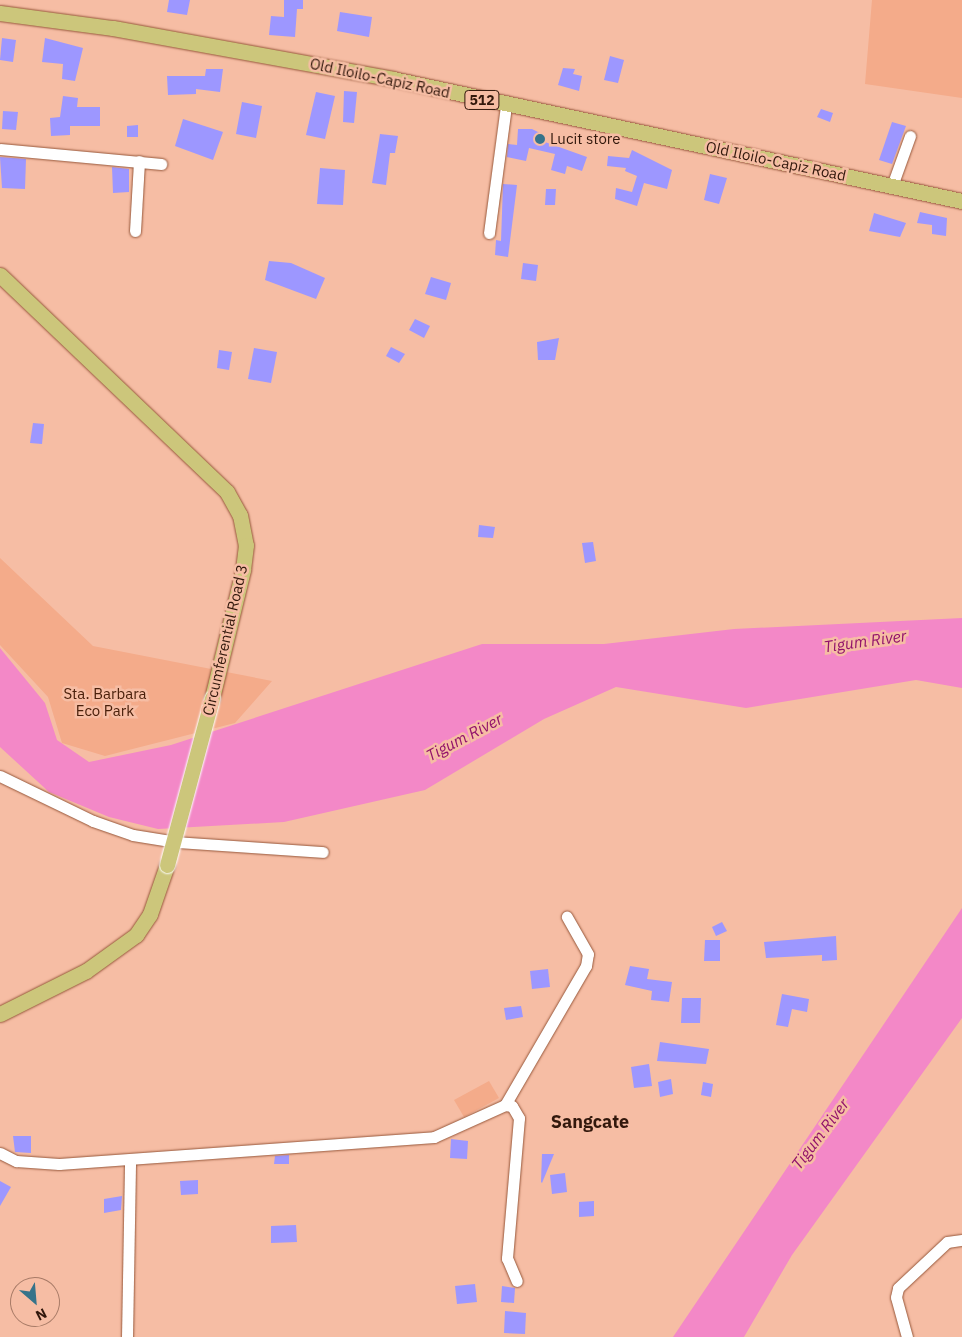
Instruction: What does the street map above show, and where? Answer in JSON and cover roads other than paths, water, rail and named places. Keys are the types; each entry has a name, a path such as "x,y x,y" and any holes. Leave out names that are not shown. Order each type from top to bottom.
{"main road":[{"name":"Old Iloilo-Capiz Road","path":"0,13 113,28 335,68 962,202"},
{"name":"Circumferential Road 3","path":"0,275 227,492 240,515 246,545 243,570 212,698 167,865 150,914 136,935 86,971 0,1014"}],"street":[{"path":"488,233 506,105"},
{"path":"892,186 910,136"},
{"path":"0,149 162,164"},
{"path":"135,231 139,162"},
{"path":"0,776 93,821 133,835 176,842 323,852"},
{"path":"0,1153 34,1164 130,1160 434,1137 505,1105 586,966 588,954 567,917"},
{"path":"505,1105 517,1109 519,1118 507,1258 517,1281"},
{"path":"127,1337 130,1160"},
{"path":"908,1337 896,1297 898,1288 947,1242 962,1240"}],"water":[{"name":"Tigum River","path":"962,618 962,688 916,680 746,708 616,687 544,719 425,790 284,822 158,829 109,817 49,792 0,747 0,648 45,703 57,740 89,762 171,745 482,644 604,644 734,629"},
{"name":"Tigum River","path":"962,908 962,1018 792,1255 744,1337 673,1337"}],"place":[{"name":"Lucit store","path":"540,139"}],"district":[{"name":"Sangcate","path":"590,1122"}],"park label":[{"name":"Sta. Barbara Eco Park","path":"105,702"}]}
